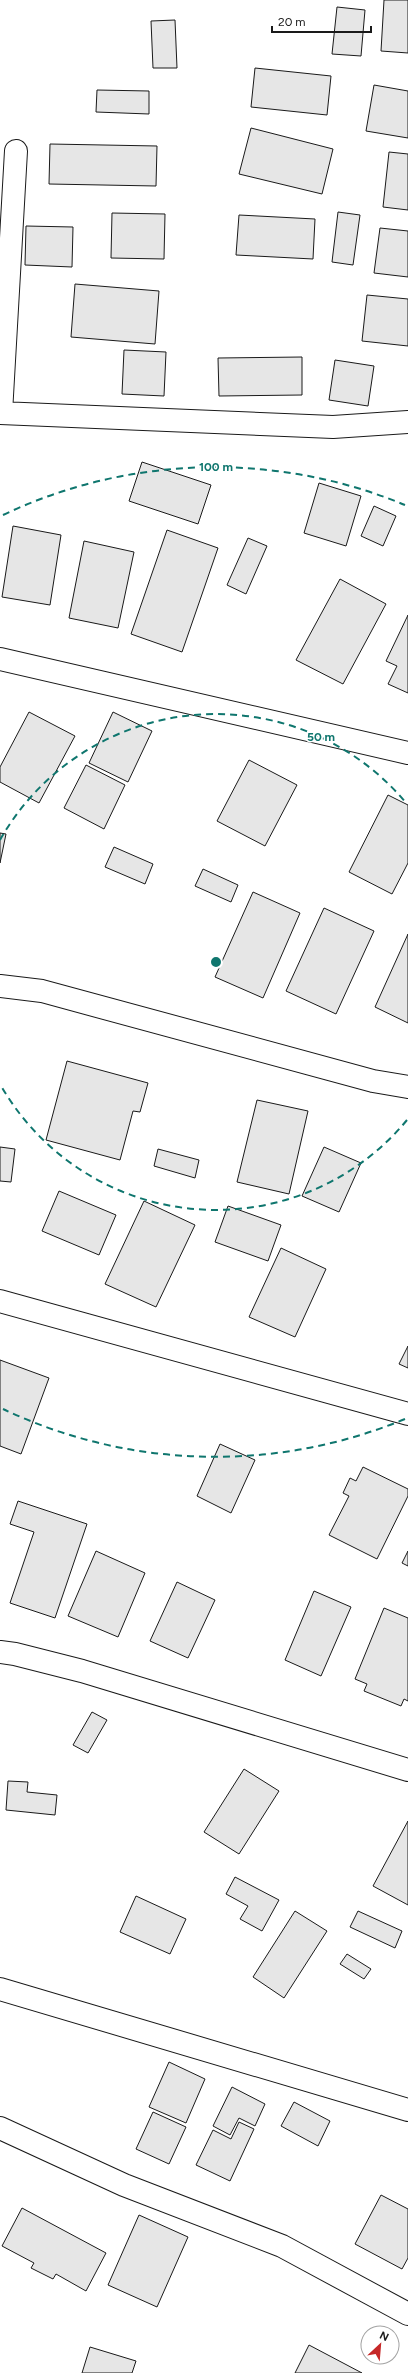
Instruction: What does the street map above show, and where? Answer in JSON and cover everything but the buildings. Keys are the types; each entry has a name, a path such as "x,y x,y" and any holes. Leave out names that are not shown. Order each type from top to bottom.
{"street":[{"path":"16,151 0,413 333,427 408,422"},
{"path":"0,659 408,753"},
{"path":"0,986 42,991 373,1081 408,1087"},
{"path":"0,1301 408,1414"},
{"path":"0,1652 15,1654 82,1671 408,1770"},
{"path":"0,1989 408,2110"},
{"path":"0,2128 124,2184 282,2246 408,2314"}]}
